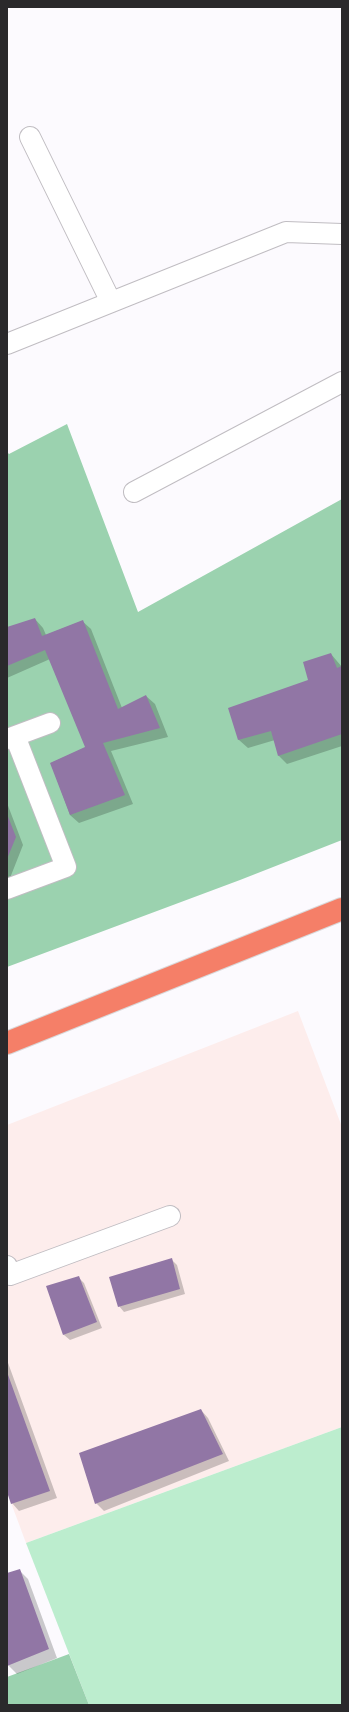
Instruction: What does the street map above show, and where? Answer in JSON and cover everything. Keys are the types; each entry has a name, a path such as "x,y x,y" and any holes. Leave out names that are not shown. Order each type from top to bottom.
{"highway":[{"path":"7,1043 342,909"}],"street":[{"path":"30,137 111,302"},
{"path":"7,344 286,232 342,234"},
{"path":"134,492 342,382"},
{"path":"7,889 66,867 11,738 50,723"},
{"path":"7,1266 10,1275 170,1216"}],"shaded area":[{"path":"298,1011 342,1127 342,1427 26,1543 7,1492 7,1125"}],"green space":[{"path":"67,424 138,612 342,499 342,840 240,880 7,967 7,452 9,454"},
{"path":"342,1427 342,1705 89,1705 26,1543"},
{"path":"69,1654 89,1705 7,1705 7,1677"}],"building":[{"path":"35,618 42,636 83,620 118,709 146,695 160,728 103,743 125,795 70,815 50,763 85,747 45,650 7,666 7,627"},
{"path":"331,653 337,668 342,666 342,734 278,756 271,731 238,740 228,708 308,680 303,662"},
{"path":"7,814 16,837 7,859"},
{"path":"172,1258 180,1289 118,1307 109,1277"},
{"path":"79,1276 97,1322 63,1335 46,1286"},
{"path":"7,1372 50,1491 11,1504 7,1492"},
{"path":"201,1409 223,1454 95,1504 79,1453"},
{"path":"20,1569 49,1649 7,1666 7,1573"}]}
